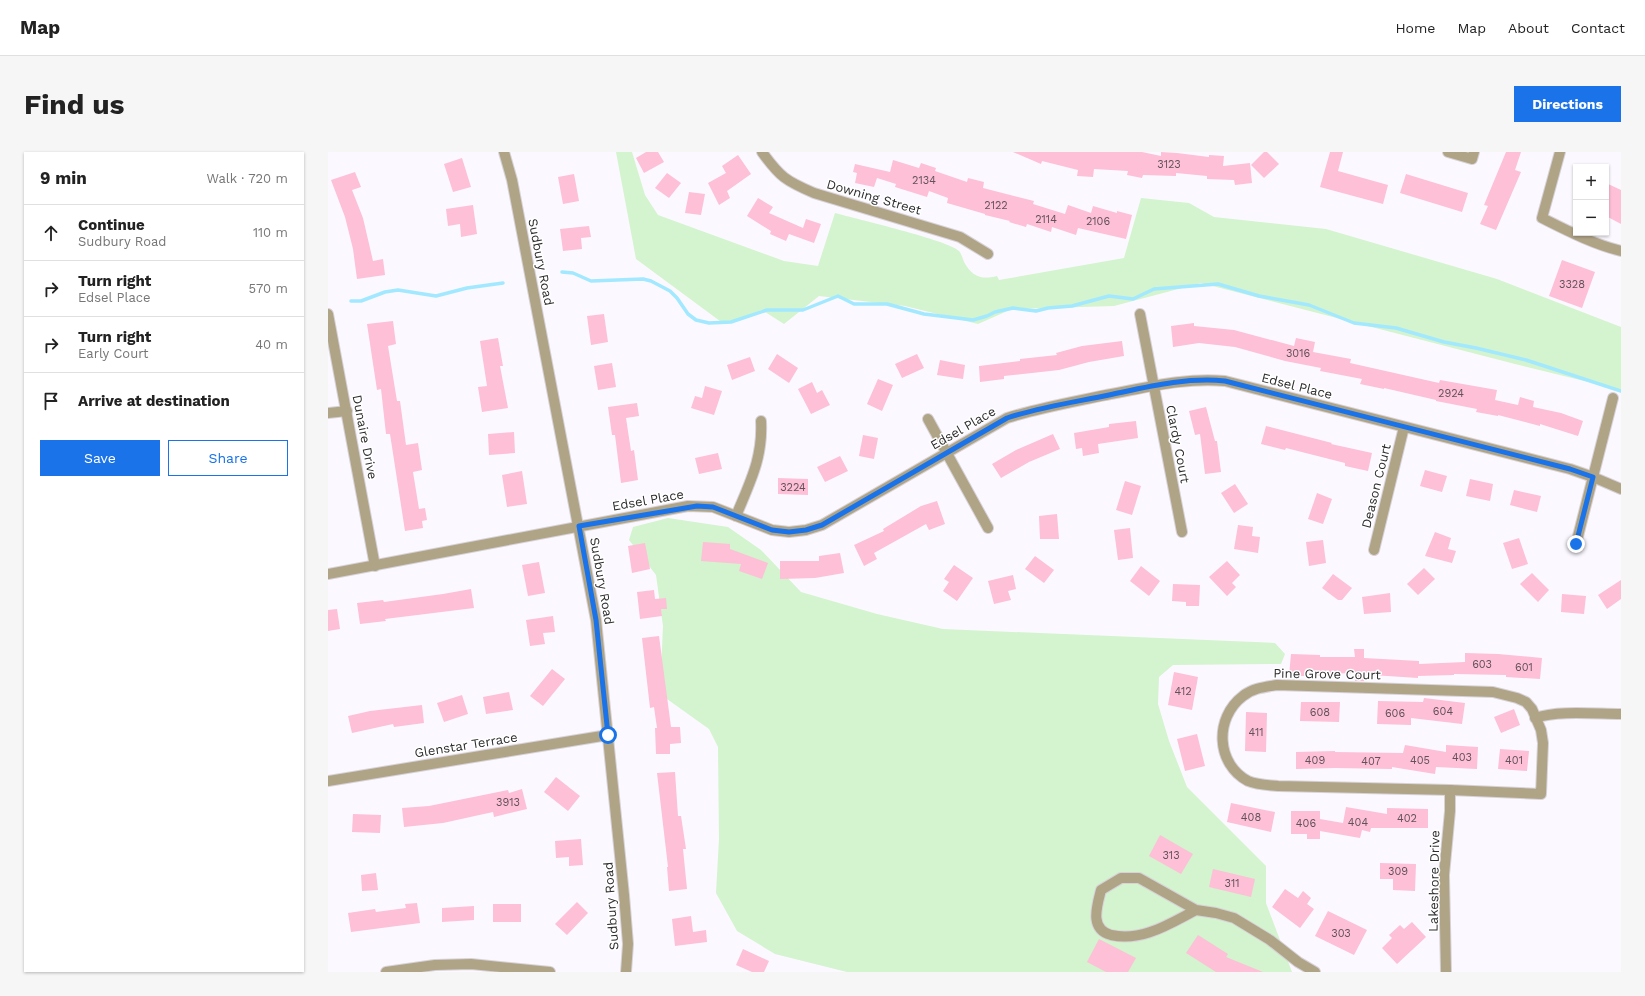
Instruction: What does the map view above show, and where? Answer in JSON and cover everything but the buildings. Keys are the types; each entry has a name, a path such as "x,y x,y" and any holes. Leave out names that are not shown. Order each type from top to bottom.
{"street":[{"name":"Sudbury Road","path":"504,152 512,180 596,620 628,944 626,972"},
{"name":"Downing Street","path":"762,152 774,169 791,183 814,193 960,237 988,254"},
{"path":"1448,152 1472,159 1474,152"},
{"path":"1560,152 1542,218 1583,238 1621,251"},
{"name":"Dunaire Drive","path":"328,314 375,566"},
{"name":"Clardy Court","path":"1140,314 1182,532"},
{"name":"Edsel Place","path":"328,574 688,506 713,507 772,530 789,532 814,528 1007,418 1032,410 1154,386 1205,379 1225,381 1570,469 1593,477 1621,490"},
{"path":"1576,544 1613,398"},
{"path":"328,413 347,411"},
{"path":"928,419 988,528"},
{"path":"736,516 760,451 762,438 761,421"},
{"name":"Deason Court","path":"1374,550 1404,427"},
{"name":"Pine Grove Court","path":"1277,685 1493,692 1506,694 1526,702 1532,710 1541,730 1541,794 1450,790 1285,786 1254,783 1240,775 1232,767 1225,756 1222,747 1223,729 1230,712 1242,696 1251,690 1277,685"},
{"path":"1536,718 1556,714 1621,714"},
{"name":"Glenstar Terrace","path":"328,781 608,735"},
{"name":"Lakeshore Drive","path":"1446,972 1444,875 1450,811 1450,790"},
{"path":"1196,910 1140,936 1122,937 1105,933 1097,923 1096,908 1101,890 1121,878 1139,878 1196,910 1234,918 1270,940 1298,962 1315,972"},
{"path":"386,972 435,965 471,964 550,972"}],"green space":[{"path":"616,152 632,152 645,195 658,215 784,261 818,266 835,213 901,230 951,246 959,251 967,267 974,274 987,278 997,276 999,280 1124,258 1141,198 1189,203 1214,217 1326,229 1497,279 1621,327 1621,390 1201,283 1114,306 1012,309 978,324 905,306 819,296 784,324 762,310 724,324 636,259"},
{"path":"668,518 728,527 761,550 801,592 877,614 943,629 1275,643 1285,654 1281,664 1173,665 1159,677 1158,704 1169,741 1187,787 1266,866 1266,903 1292,972 847,972 775,954 737,931 716,893 719,839 718,747 709,729 660,694 663,626 656,575 629,540 633,527"}],"waterway":[{"path":"562,272 573,273 591,281 643,279 651,281 670,291 688,314 696,320 709,323 731,322 767,310 803,310 838,296 854,304 887,304 924,314 973,320 995,312 1013,308 1036,311 1048,308 1072,306 1109,296 1133,299 1154,289 1218,284 1259,296 1309,305 1354,323 1396,328 1444,342 1526,360 1621,391"},
{"path":"351,301 361,301 385,292 398,290 436,296 467,288 503,283"}],"route":[{"path":"608,735 596,620 579,526 688,506 697,506 713,507 772,530 789,532 814,528 822,525 1007,418 1032,410 1186,381 1205,379 1225,381 1570,469 1593,477 1576,544"}]}
